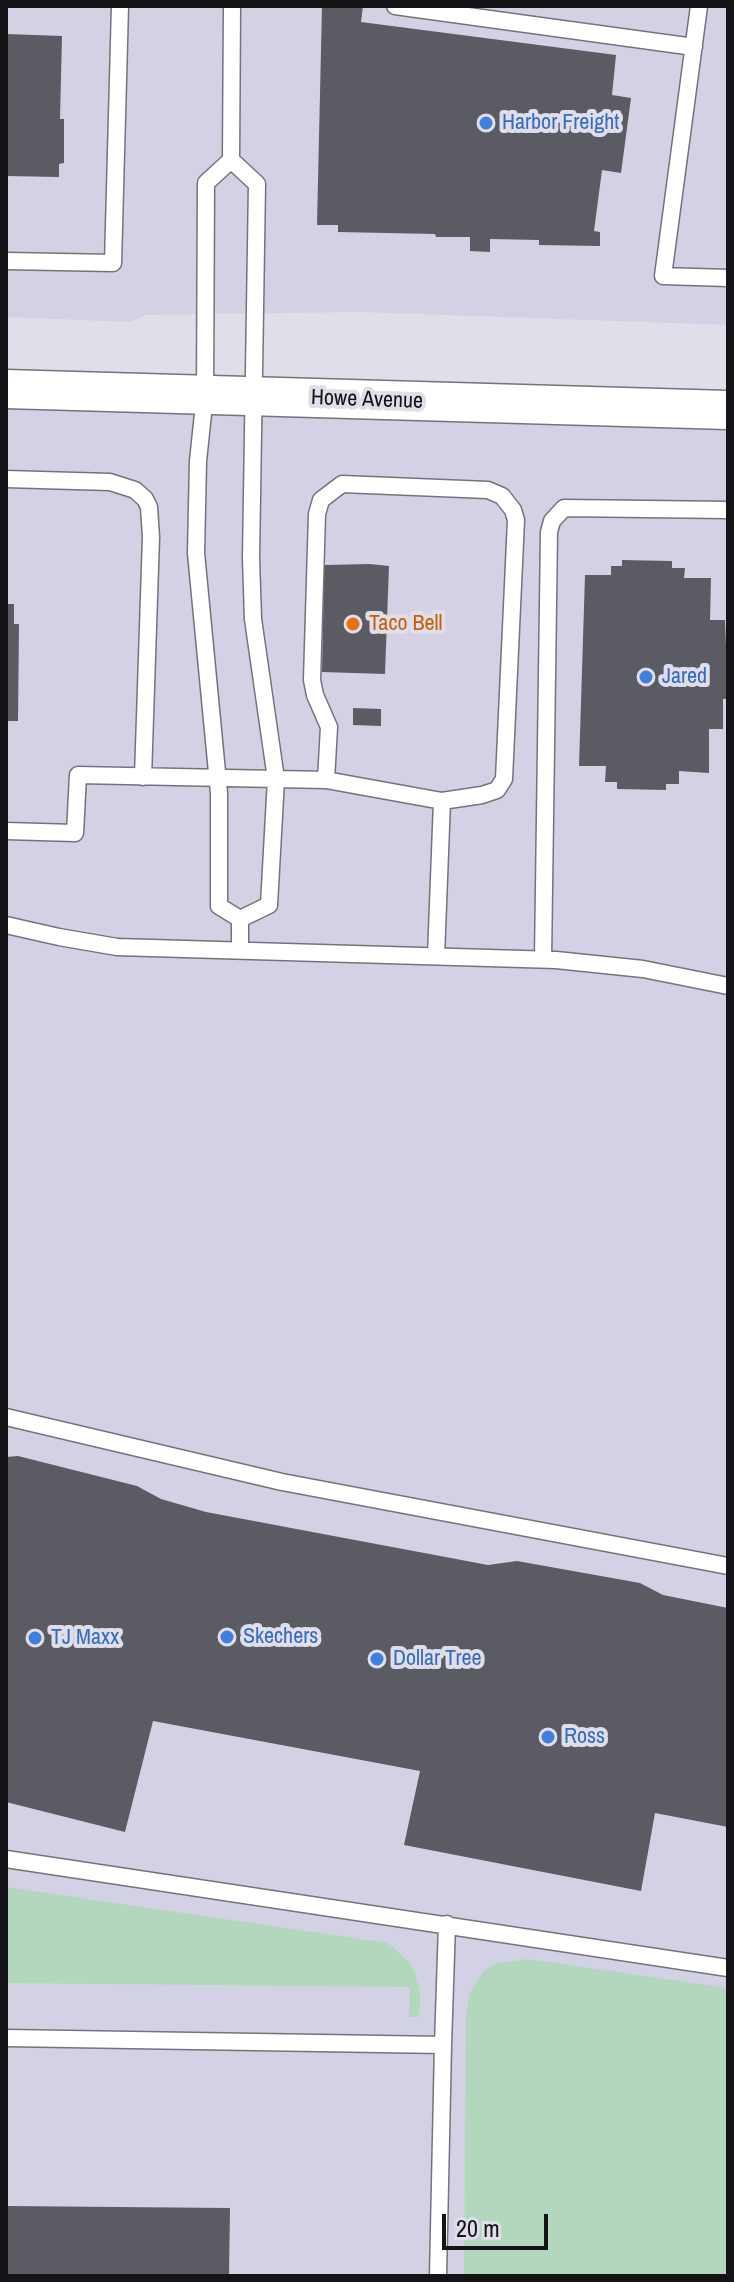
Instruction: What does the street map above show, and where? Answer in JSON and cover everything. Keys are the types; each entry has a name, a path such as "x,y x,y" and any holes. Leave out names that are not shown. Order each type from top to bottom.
{"street":[{"name":"Howe Avenue","path":"6,389 728,410"}],"lane":[{"path":"6,261 113,263 120,6"},
{"path":"232,6 231,160 206,183 205,395 198,461 196,553 218,780 219,906 240,919"},
{"path":"395,6 694,47"},
{"path":"699,6 663,276 728,278"},
{"path":"231,160 257,184 251,558 253,619 276,779 269,905 240,919"},
{"path":"6,479 110,482 135,490 149,507 151,537 143,777"},
{"path":"6,831 75,833 78,775 326,780 442,801 497,790 504,779 516,520 513,510 502,496 488,490 342,484 321,500 317,514 312,680 329,727 326,780"},
{"path":"543,959 549,532 552,521 564,508 728,510"},
{"path":"436,956 442,801"},
{"path":"240,919 240,950"},
{"path":"6,925 117,947 543,959 643,969 728,986"},
{"path":"6,1417 282,1482 728,1566"},
{"path":"6,1859 728,1968"},
{"path":"438,2276 447,1924"},
{"path":"6,2038 443,2045"}],"shaded area":[{"path":"6,6 728,6 728,325 360,312 146,315 130,322 6,317"},
{"path":"6,389 728,410 728,2276 6,2276"}],"green space":[{"path":"6,1887 388,1943 410,1963 415,1972 421,1999 418,2017 409,2017 410,1987 6,1983"},
{"path":"527,1959 728,1988 728,2276 464,2276 466,2014 470,1993 483,1971 495,1964"}],"building":[{"path":"322,6 363,6 361,22 616,55 612,95 631,98 621,173 602,170 594,231 600,232 600,246 539,245 539,240 490,239 490,252 470,251 470,237 338,232 338,225 317,225"},
{"path":"6,34 62,36 60,119 64,119 64,163 59,164 59,177 6,176"},
{"path":"622,560 672,561 672,568 685,568 684,578 711,578 710,620 725,620 728,699 723,699 723,729 709,729 709,773 679,771 679,784 666,784 666,790 617,789 617,782 605,782 606,766 579,766 585,575 611,575 611,566 622,566"},
{"path":"324,565 389,566 385,674 322,672"},
{"path":"6,604 14,604 14,624 19,624 18,721 6,721"},
{"path":"353,708 381,709 381,726 353,725"},
{"path":"18,1456 137,1486 161,1499 206,1512 488,1565 517,1561 640,1583 663,1595 728,1608 728,1827 655,1813 641,1891 404,1845 420,1771 153,1721 125,1832 6,1802 6,1457"},
{"path":"6,2206 230,2208 229,2276 6,2276"}],"place":[{"name":"Harbor Freight","path":"486,123"},
{"name":"Taco Bell","path":"353,624"},
{"name":"Jared","path":"646,677"},
{"name":"Skechers","path":"227,1637"},
{"name":"TJ Maxx","path":"35,1638"},
{"name":"Dollar Tree","path":"377,1659"},
{"name":"Ross","path":"548,1737"}]}
